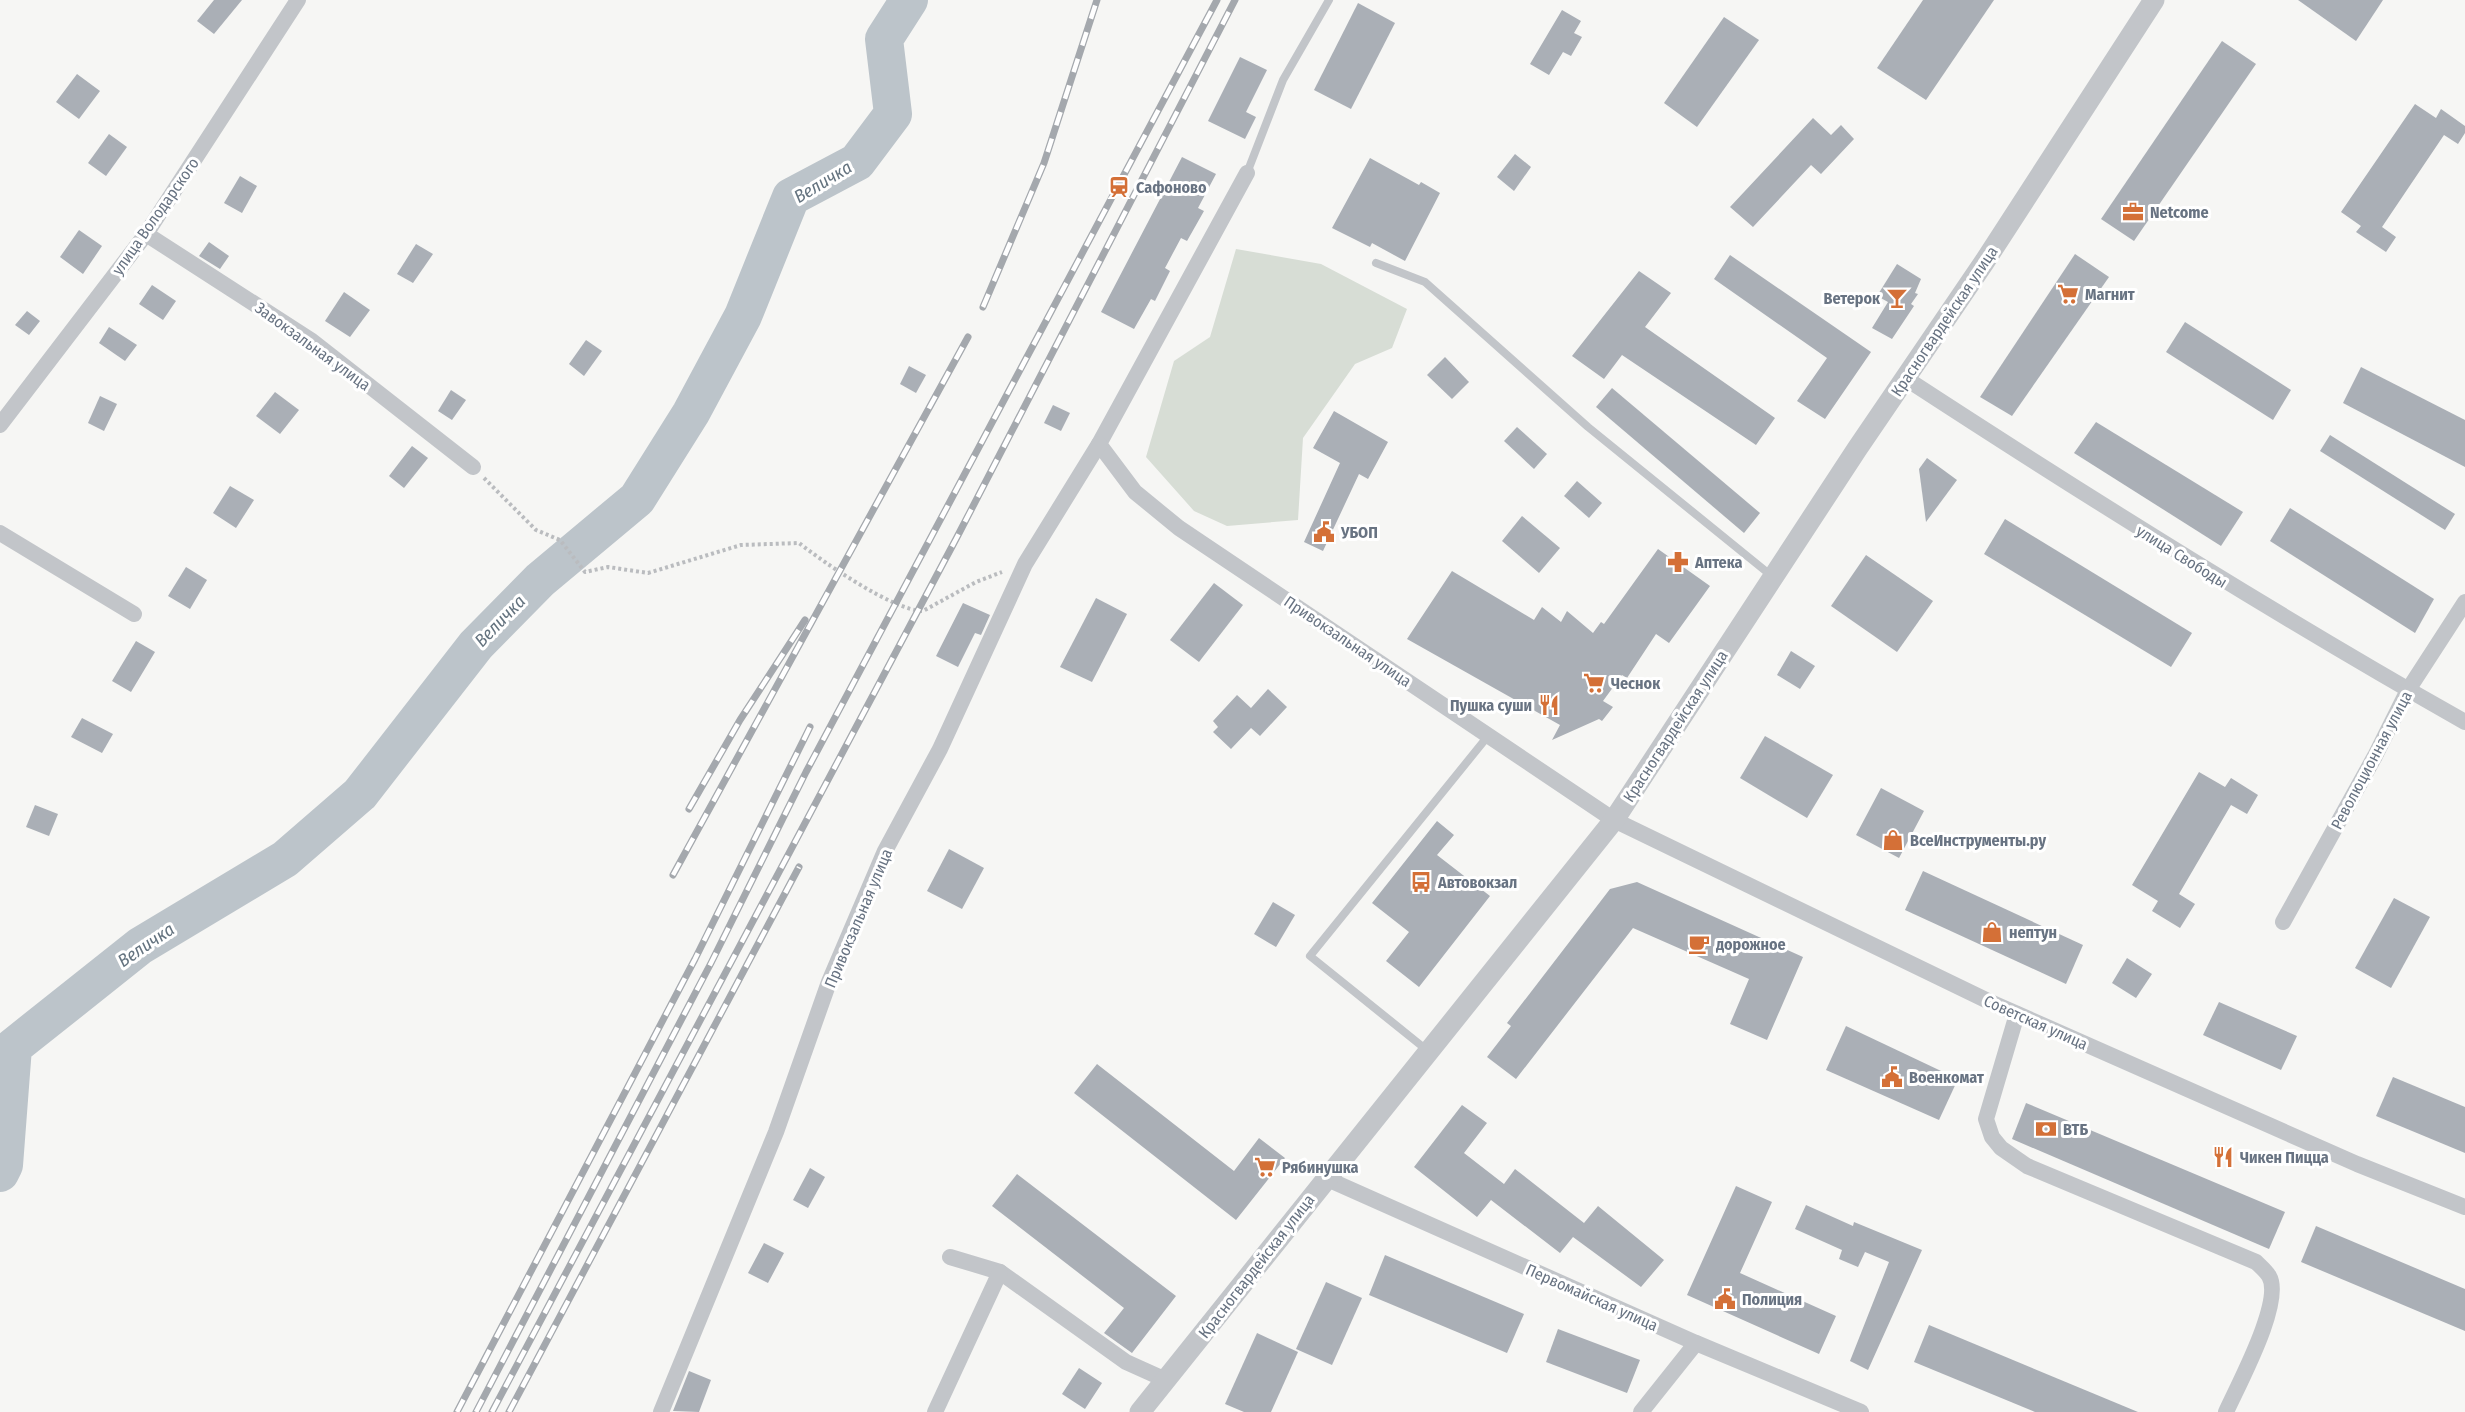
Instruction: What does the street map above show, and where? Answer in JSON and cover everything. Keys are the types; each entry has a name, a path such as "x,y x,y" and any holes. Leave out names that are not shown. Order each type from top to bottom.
{"street":[{"name":"улица Володарского","path":"0,425 146,234 298,0"},
{"name":"Красногвардейская улица","path":"1140,1412 1325,1178 1614,820 1905,378 1985,261 2154,0"},
{"name":"Привокзальная улица","path":"661,1412 776,1132 829,982 885,851 940,749 1025,564 1099,444 1246,173"},
{"name":"Завокзальная улица","path":"146,234 312,341 473,467"},
{"name":"улица Свободы","path":"1905,378 2162,544 2465,722"},
{"name":"Привокзальная улица","path":"1099,444 1135,492 1179,528 1614,820"},
{"path":"0,534 134,614"},
{"name":"Революционная улица","path":"2283,922 2375,756 2408,690 2465,602"},
{"name":"Советская улица","path":"1614,820 2017,1014 2357,1164 2465,1207"},
{"path":"2017,1014 1986,1119 1992,1137 2001,1148 2026,1166 2256,1262 2270,1276 2273,1296 2269,1314 2226,1412"},
{"name":"Первомайская улица","path":"1325,1178 1696,1343 1861,1412"},
{"path":"950,1257 1000,1272 1126,1362 1166,1380"},
{"path":"935,1412 1000,1272"},
{"path":"1641,1412 1696,1343"}],"lane":[{"path":"1246,173 1283,80 1329,0"},
{"path":"1376,263 1425,282 1588,427 1773,577"},
{"path":"1428,1051 1310,956 1488,736"}],"path":[{"path":"473,467 536,530 560,540 585,573 608,567 648,573 741,545 799,543 828,566 896,604 918,611 926,611 937,602 976,582 1025,564"}],"shaded area":[{"path":"1236,249 1321,264 1407,309 1392,348 1355,364 1303,438 1298,520 1227,526 1194,511 1146,457 1174,361 1210,337"}],"building":[{"path":"214,0 242,0 214,34 197,21"},
{"path":"1923,0 1994,0 1926,100 1877,68"},
{"path":"2298,0 2383,0 2356,41"},
{"path":"1358,3 1395,23 1351,109 1314,90"},
{"path":"1562,10 1581,21 1574,33 1582,37 1571,56 1563,52 1549,75 1530,64"},
{"path":"1724,17 1759,40 1697,127 1664,103"},
{"path":"2222,41 2256,64 2134,241 2101,219"},
{"path":"1240,57 1267,70 1246,112 1256,117 1245,139 1208,121"},
{"path":"77,74 100,91 79,119 56,102"},
{"path":"2415,104 2436,118 2441,109 2465,126 2465,133 2458,144 2444,135 2382,227 2396,237 2386,252 2356,232 2361,226 2341,212"},
{"path":"1813,118 1831,135 1841,125 1854,139 1821,174 1811,165 1753,227 1730,207"},
{"path":"109,134 127,147 106,176 88,163"},
{"path":"1515,154 1531,167 1514,191 1497,177"},
{"path":"1182,157 1216,174 1198,208 1204,211 1187,241 1181,238 1165,268 1170,271 1155,301 1151,299 1134,329 1101,312"},
{"path":"1370,158 1419,185 1421,182 1440,193 1405,261 1372,243 1370,247 1332,228"},
{"path":"240,176 257,186 242,213 224,203"},
{"path":"79,230 102,246 83,274 60,257"},
{"path":"209,242 229,256 220,269 199,256"},
{"path":"416,244 433,254 413,283 397,274"},
{"path":"2075,254 2109,277 2012,416 1980,397"},
{"path":"1730,255 1871,352 1825,419 1797,401 1827,358 1714,279"},
{"path":"1897,264 1921,279 1915,293 1918,294 1911,304 1914,306 1892,339 1872,328 1888,302 1877,296"},
{"path":"1639,271 1671,293 1645,327 1775,418 1756,445 1622,355 1604,379 1572,356"},
{"path":"152,285 176,301 163,320 139,304"},
{"path":"344,292 370,310 350,337 325,321"},
{"path":"27,311 40,321 29,335 15,325"},
{"path":"2185,322 2291,390 2273,420 2166,352"},
{"path":"109,327 137,345 125,361 99,343"},
{"path":"586,340 602,351 584,376 569,364"},
{"path":"1445,357 1469,382 1452,399 1427,375"},
{"path":"909,366 926,375 916,393 900,384"},
{"path":"2361,367 2465,420 2465,467 2343,403"},
{"path":"1612,388 1760,513 1744,533 1596,407"},
{"path":"451,390 466,400 452,420 438,411"},
{"path":"275,392 299,410 280,434 256,416"},
{"path":"100,396 117,404 104,431 88,423"},
{"path":"1053,405 1070,413 1061,431 1044,423"},
{"path":"1334,411 1388,442 1368,479 1359,474 1323,551 1304,542 1340,463 1313,448"},
{"path":"2096,422 2243,512 2221,546 2074,453"},
{"path":"1517,427 1547,454 1534,469 1504,441"},
{"path":"2330,435 2455,514 2445,530 2320,451"},
{"path":"412,446 428,458 404,488 389,476"},
{"path":"1927,458 1957,480 1926,522 1919,469"},
{"path":"1577,481 1602,503 1589,518 1564,496"},
{"path":"230,486 254,500 236,528 213,513"},
{"path":"2290,508 2434,599 2415,633 2270,541"},
{"path":"1522,516 1560,548 1539,573 1502,541"},
{"path":"2005,519 2192,633 2171,667 1984,554"},
{"path":"1658,549 1710,586 1669,643 1656,634 1627,678 1622,675 1603,701 1613,707 1602,721 1599,719 1552,740 1560,725 1407,639 1452,571 1534,620 1542,607 1561,622 1567,611 1593,633 1601,622 1604,624"},
{"path":"1866,555 1933,601 1897,652 1831,606"},
{"path":"186,567 207,580 190,609 168,596"},
{"path":"1214,583 1243,605 1199,662 1170,640"},
{"path":"1096,598 1127,614 1092,682 1060,667"},
{"path":"963,603 990,615 981,635 975,633 958,667 936,656"},
{"path":"136,641 155,652 131,692 112,681"},
{"path":"1791,651 1815,666 1800,689 1777,675"},
{"path":"1268,689 1287,707 1260,736 1251,728 1231,749 1213,732 1218,727 1213,721 1237,695 1251,708"},
{"path":"82,718 113,734 102,753 71,737"},
{"path":"1765,736 1833,775 1807,818 1740,778"},
{"path":"2199,772 2225,787 2231,778 2258,795 2247,814 2231,805 2179,894 2195,904 2180,928 2152,911 2158,901 2132,885"},
{"path":"1881,788 1924,811 1899,858 1856,835"},
{"path":"35,805 58,814 49,836 26,827"},
{"path":"1437,821 1454,835 1437,855 1490,896 1419,987 1386,961 1409,932 1372,903"},
{"path":"949,849 984,868 962,909 927,891"},
{"path":"1923,871 2083,945 2066,984 1905,910"},
{"path":"1637,882 1803,957 1767,1040 1730,1024 1749,979 1633,928 1516,1079 1487,1057 1511,1026 1507,1023 1610,889"},
{"path":"2394,898 2430,917 2391,988 2355,968"},
{"path":"1273,902 1295,915 1276,947 1254,934"},
{"path":"2127,958 2152,974 2136,998 2112,983"},
{"path":"2219,1002 2297,1036 2281,1070 2203,1035"},
{"path":"1846,1026 1958,1079 1939,1120 1826,1070"},
{"path":"1097,1064 1234,1171 1259,1138 1285,1158 1236,1220 1074,1093"},
{"path":"2393,1077 2465,1107 2465,1153 2376,1116"},
{"path":"2026,1103 2285,1212 2269,1249 2012,1139"},
{"path":"1462,1105 1487,1123 1464,1153 1504,1184 1515,1169 1584,1223 1598,1206 1664,1260 1641,1287 1573,1237 1560,1253 1491,1200 1477,1217 1414,1167"},
{"path":"810,1168 825,1177 808,1208 793,1200"},
{"path":"1017,1174 1176,1296 1132,1353 1104,1333 1124,1308 992,1206"},
{"path":"1736,1186 1772,1202 1740,1273 1836,1316 1819,1354 1687,1295"},
{"path":"1806,1205 1853,1226 1854,1222 1922,1250 1868,1370 1850,1361 1889,1262 1865,1252 1858,1267 1839,1259 1842,1250 1795,1229"},
{"path":"2316,1226 2465,1289 2465,1331 2301,1262"},
{"path":"764,1243 784,1253 768,1283 748,1273"},
{"path":"1385,1255 1524,1314 1507,1353 1369,1295"},
{"path":"1326,1282 1362,1298 1332,1365 1296,1349"},
{"path":"1929,1325 2138,1412 2035,1412 1914,1362"},
{"path":"1558,1329 1640,1360 1627,1393 1546,1362"},
{"path":"1257,1333 1298,1352 1271,1412 1244,1412 1225,1404"},
{"path":"1079,1368 1102,1383 1085,1409 1062,1394"},
{"path":"689,1371 711,1380 699,1412 673,1411"}],"waterway":[{"name":"Величка","path":"0,1173 4,1165 13,1047 140,946 285,859 360,794 476,645 540,580 637,499 691,413 743,316 791,197 857,162 893,114 884,39 909,0"}],"railway":[{"path":"983,307 1044,163 1097,0"},
{"path":"476,1412 711,963 806,772 1217,0"},
{"path":"492,1412 956,539 1235,0"},
{"path":"673,875 968,337"},
{"path":"689,809 740,720 805,620"},
{"path":"457,1412 695,959 810,727"},
{"path":"509,1412 799,867"}],"place":[{"name":"Сафоново","path":"1119,187"},
{"name":"Netcome","path":"2133,212"},
{"name":"Магнит","path":"2068,294"},
{"name":"Ветерок","path":"1897,298"},
{"name":"УБОП","path":"1324,532"},
{"name":"Аптека","path":"1678,562"},
{"name":"Чеснок","path":"1594,683"},
{"name":"Пушка суши","path":"1549,705"},
{"name":"ВсеИнструменты.ру","path":"1893,840"},
{"name":"Автовокзал","path":"1421,882"},
{"name":"нептун","path":"1992,932"},
{"name":"дорожное","path":"1699,944"},
{"name":"Военкомат","path":"1892,1077"},
{"name":"ВТБ","path":"2046,1129"},
{"name":"Чикен Пицца","path":"2223,1157"},
{"name":"Рябинушка","path":"1265,1167"},
{"name":"Полиция","path":"1725,1299"}]}
